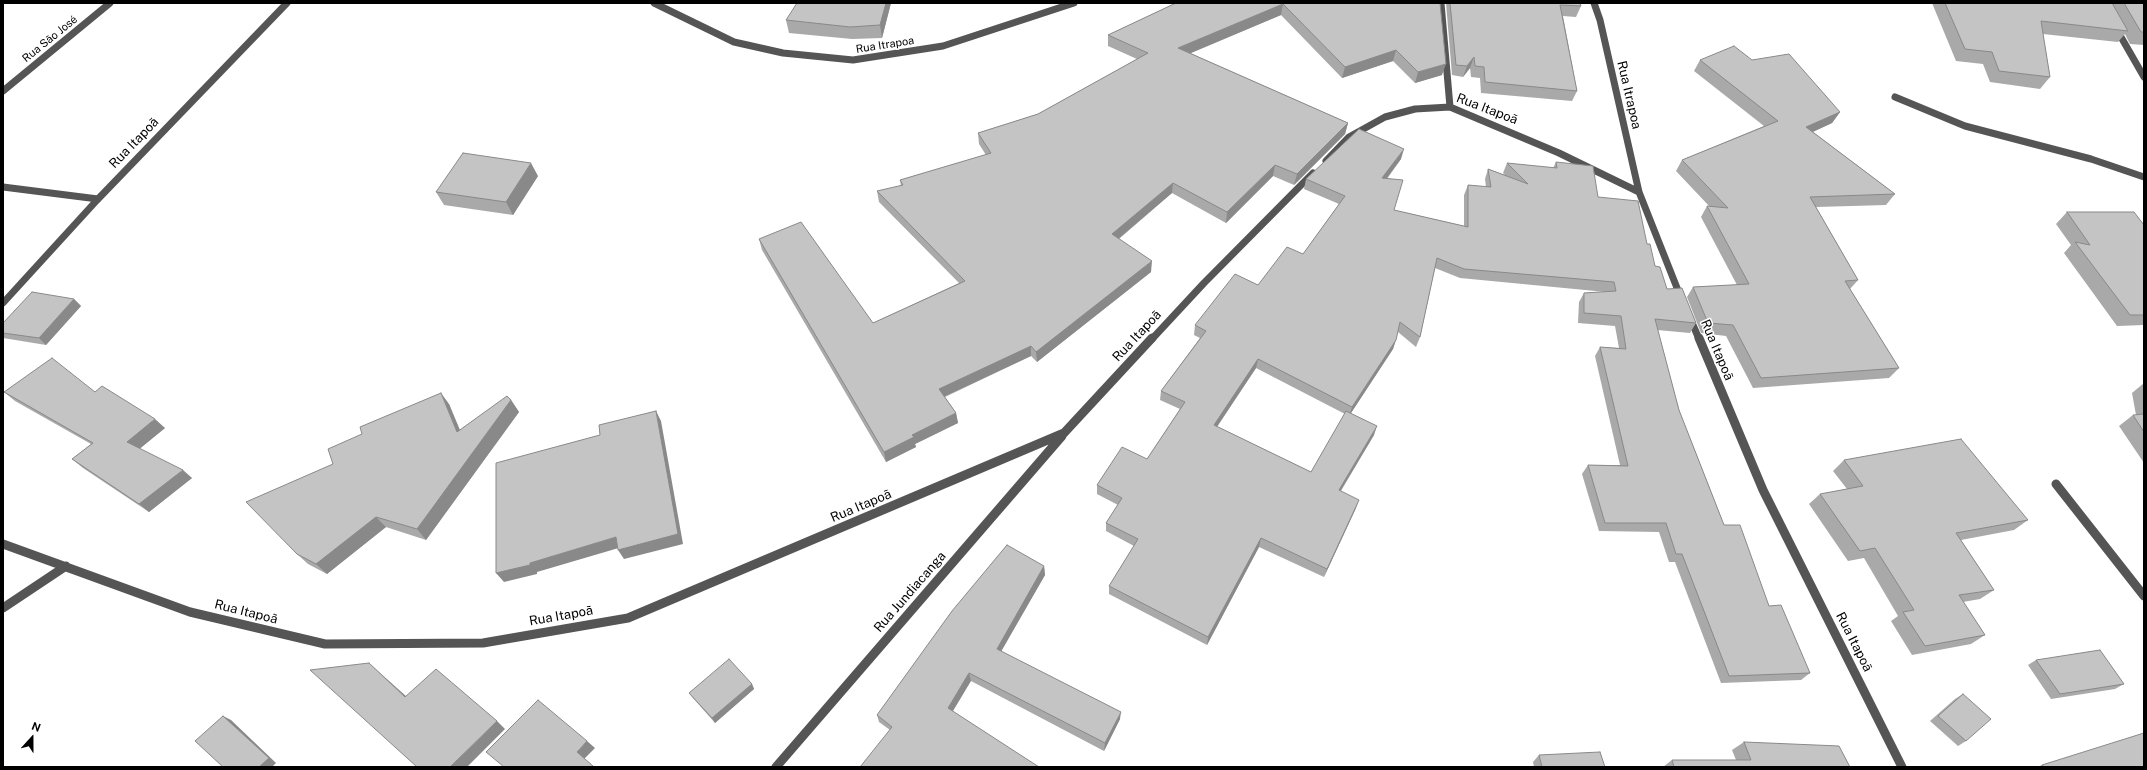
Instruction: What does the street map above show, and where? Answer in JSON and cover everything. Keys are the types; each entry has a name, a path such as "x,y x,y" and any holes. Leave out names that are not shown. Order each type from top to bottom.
{"street":[{"name":"Rua São José","path":"3,91 110,3"},
{"name":"Rua Itapoã","path":"3,303 98,199 287,3"},
{"name":"Rua Itrapoa","path":"654,3 734,42 784,53 853,60 943,46 1074,3"},
{"path":"1441,3 1450,108"},
{"name":"Rua Itrapoa","path":"1594,3 1600,20 1639,192"},
{"path":"2113,23 2144,77"},
{"path":"1895,97 1965,126 2009,139 2091,159 2144,177"},
{"name":"Rua Itapoã","path":"3,544 190,612 325,644 483,643 628,618 1064,434 1204,283 1349,137 1386,117 1415,109 1450,108 1559,153 1639,192 1691,322 1764,490 1902,767"},
{"path":"3,187 98,199"},
{"name":"Rua Jundiacanga","path":"776,767 1064,434"},
{"path":"2056,484 2144,596"},
{"path":"3,608 66,566"}],"building":[{"path":"797,3 886,3 880,25 850,27 786,20"},
{"path":"1176,3 1440,3 1446,64 1418,72 1396,50 1345,67 1283,4 1178,48 1348,123 1297,174 1275,165 1227,212 1173,183 1112,234 1152,261 1036,352 1031,346 939,389 956,413 912,435 914,437 884,452 759,239 801,222 873,323 965,281 877,191 903,185 900,180 991,153 978,133 1038,114 1148,53 1108,35"},
{"path":"1450,3 1580,3 1581,6 1560,5 1577,91 1485,82 1484,67 1475,66 1474,57 1467,66 1456,65"},
{"path":"1945,3 2112,3 2128,31 2041,21 2050,77 1999,71 1992,52 1965,49"},
{"path":"2124,3 2144,3 2144,32 2141,32"},
{"path":"1734,46 1752,60 1789,54 1840,112 1806,127 1895,194 1810,197 1858,280 1845,281 1899,368 1761,378 1733,325 1708,323 1693,287 1749,284 1707,206 1728,208 1682,160 1778,121 1700,60"},
{"path":"1359,129 1404,149 1382,178 1403,180 1394,210 1468,227 1468,185 1491,187 1488,169 1528,184 1507,163 1557,168 1556,162 1593,166 1598,197 1638,201 1647,244 1650,244 1655,266 1660,267 1667,289 1682,288 1696,323 1655,319 1679,410 1724,525 1740,525 1769,606 1781,605 1810,673 1729,676 1682,554 1676,554 1666,523 1605,523 1588,465 1628,466 1600,347 1626,349 1621,316 1584,313 1584,293 1616,291 1614,282 1464,269 1437,258 1420,337 1400,322 1396,340 1352,407 1258,359 1214,425 1311,472 1346,411 1377,426 1339,490 1359,500 1327,569 1261,538 1208,637 1109,586 1138,539 1106,523 1122,498 1097,485 1122,447 1147,459 1185,402 1161,391 1206,331 1195,325 1235,274 1258,285 1287,247 1303,254 1345,196 1306,179"},
{"path":"463,153 531,163 506,202 436,192"},
{"path":"2067,212 2134,212 2144,225 2144,315 2130,315 2075,242 2090,245"},
{"path":"32,292 74,299 39,338 3,333 3,323"},
{"path":"52,358 95,392 102,386 155,419 127,442 183,470 139,504 72,459 93,443 4,392"},
{"path":"441,393 457,432 507,396 511,400 417,529 376,517 316,564 297,554 246,502 333,464 328,449 362,434 360,427"},
{"path":"656,411 678,534 618,550 616,537 530,563 530,565 496,573 496,463 600,435 599,425"},
{"path":"2144,414 2144,432 2133,415"},
{"path":"1961,439 2028,520 1956,533 1994,590 1959,595 1985,635 1925,646 1903,612 1914,610 1875,548 1860,551 1820,494 1863,486 1844,460"},
{"path":"1007,545 1044,566 997,649 1121,712 1105,743 969,673 948,708 1039,767 860,767 892,727 877,715 952,611"},
{"path":"2100,650 2124,684 2060,694 2036,660"},
{"path":"729,659 752,684 712,718 689,693"},
{"path":"369,663 405,697 436,669 497,721 450,767 417,767 310,670"},
{"path":"1963,694 1991,719 1966,741 1938,716"},
{"path":"538,700 587,741 577,752 593,766 504,767 486,752"},
{"path":"223,716 269,758 259,767 223,767 195,741"},
{"path":"2144,733 2144,767 2043,767 2042,765"},
{"path":"1744,742 1839,746 1850,767 1674,767 1672,760 1751,760"},
{"path":"1600,752 1605,767 1542,767 1539,755"}]}
